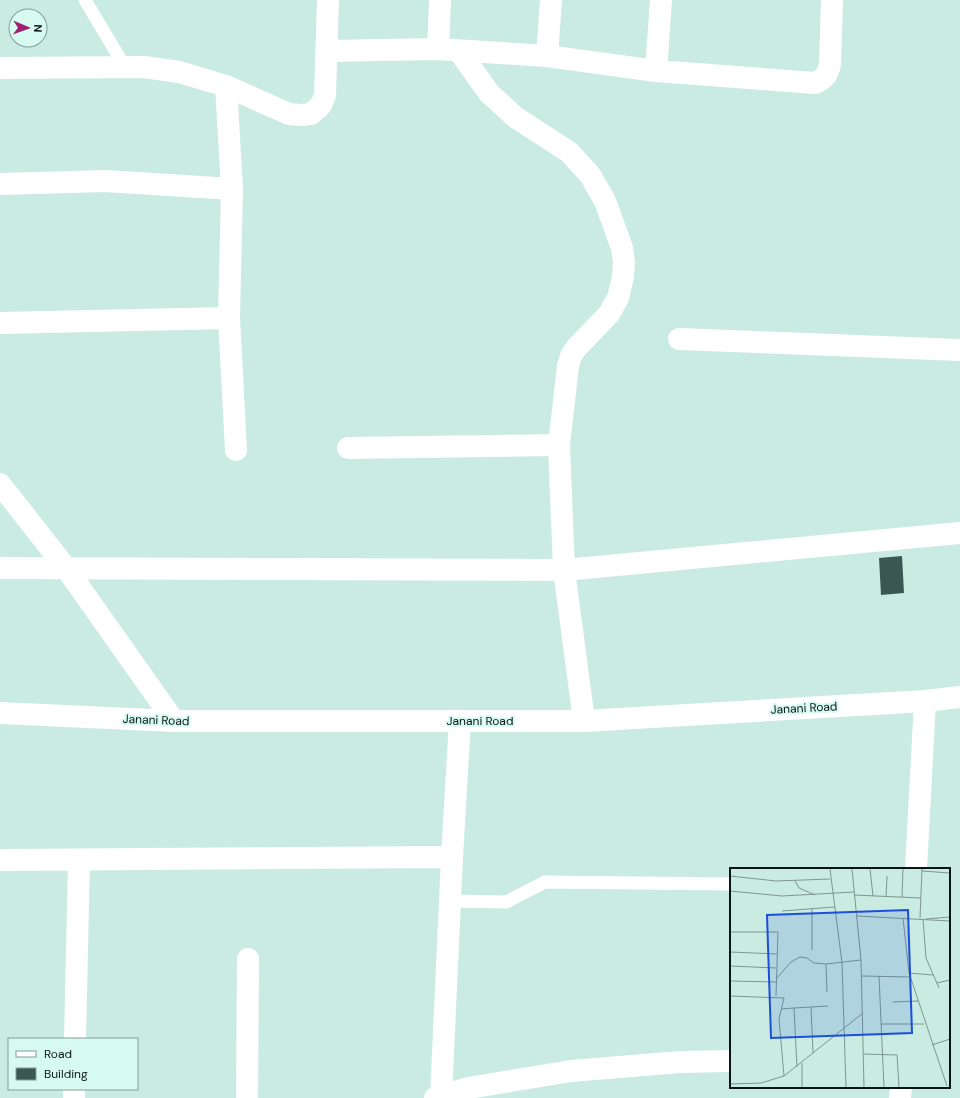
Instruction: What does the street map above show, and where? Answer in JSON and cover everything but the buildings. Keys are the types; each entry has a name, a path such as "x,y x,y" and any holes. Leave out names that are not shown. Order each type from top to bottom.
{"street":[{"path":"0,68 144,67 179,72 226,86 289,114 302,116 311,114 321,105 325,95 328,0"},
{"path":"440,0 448,50 489,93 515,117 569,152 590,175 605,201 622,248 624,277 618,298 609,314 576,348 571,356 568,366 559,444 564,570 584,721"},
{"path":"547,56 551,0"},
{"path":"656,71 661,0"},
{"path":"326,51 448,50 547,56 656,71 815,83 822,80 829,72 832,0"},
{"path":"226,86 232,189 229,318 236,450"},
{"path":"0,184 105,181 232,189"},
{"path":"0,323 229,318"},
{"path":"679,339 960,350"},
{"path":"348,448 559,444"},
{"path":"0,484 66,568 174,721"},
{"path":"0,568 564,570 960,533"},
{"name":"Janani Road","path":"0,714 174,721 584,721 960,697"},
{"path":"916,868 925,700"},
{"path":"460,721 438,1097 468,1093 571,1071 680,1062 730,1061"},
{"path":"0,860 452,857"},
{"path":"75,1038 79,860"},
{"path":"247,1098 248,959"},
{"path":"900,1098 901,1088"}],"lane":[{"path":"85,0 125,68"},
{"path":"450,901 506,902 545,882 730,884"}]}
